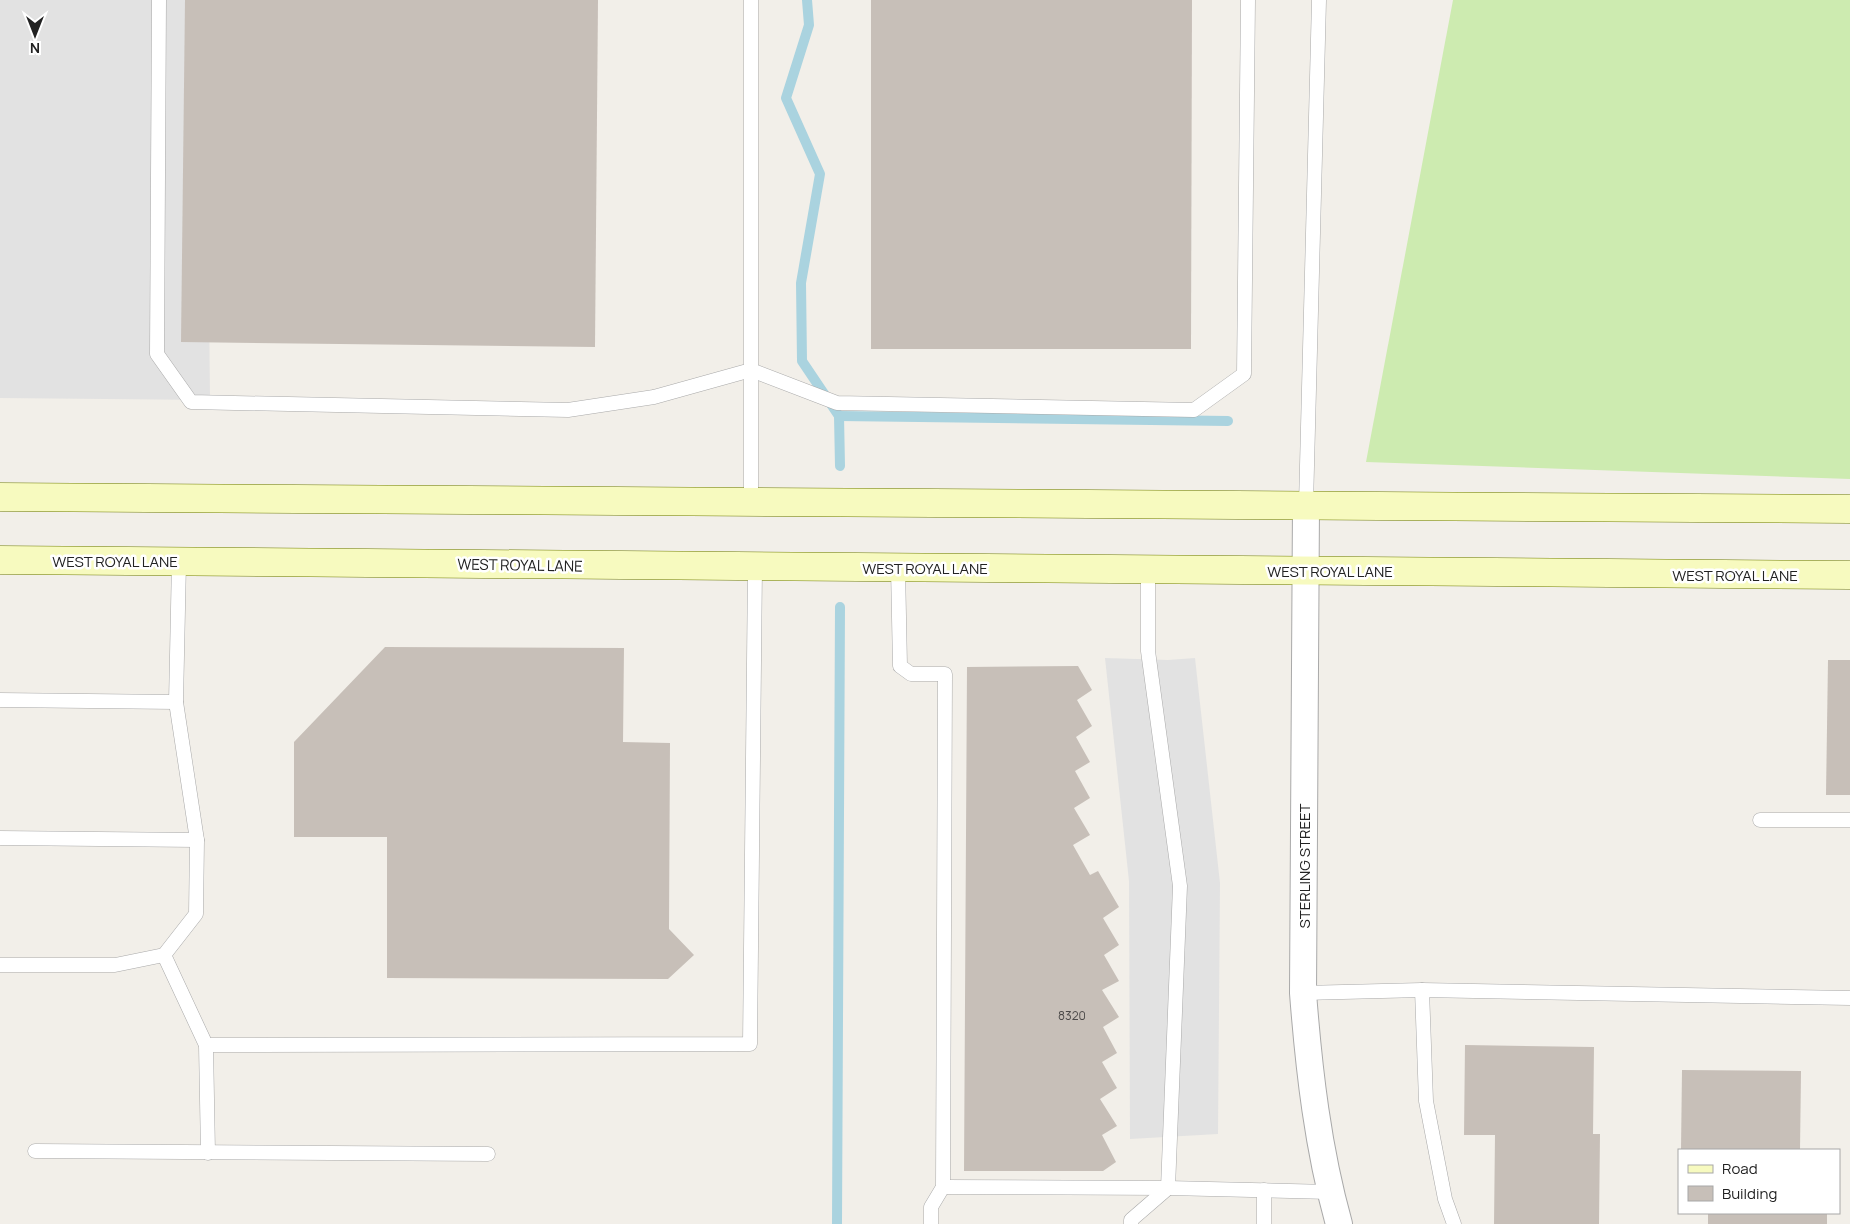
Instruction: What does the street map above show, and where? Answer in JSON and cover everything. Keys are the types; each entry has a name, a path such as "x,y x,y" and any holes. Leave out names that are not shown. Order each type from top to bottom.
{"main road":[{"path":"0,497 1850,508"},
{"name":"WEST ROYAL LANE","path":"0,560 1850,576"}],"street":[{"name":"STERLING STREET","path":"1306,505 1303,994 1308,1061 1330,1192 1339,1224"}],"lane":[{"path":"159,0 157,354 191,402 568,410 654,397 751,370 837,403 1194,410 1244,374 1248,0"},
{"path":"751,0 751,501"},
{"path":"1306,505 1319,0"},
{"path":"0,964 115,966 164,955 196,914 197,840 176,702 179,562"},
{"path":"206,1045 750,1044 755,567"},
{"path":"898,568 900,666 911,674 945,674 943,1188 931,1206 931,1224"},
{"path":"1131,1224 1132,1220 1168,1188 1180,886 1148,651 1148,570"},
{"path":"0,700 176,702"},
{"path":"1760,820 1850,820"},
{"path":"0,838 197,840"},
{"path":"164,955 206,1045 208,1153"},
{"path":"1422,990 1426,1101 1445,1199 1454,1224"},
{"path":"1303,994 1422,990 1850,998"},
{"path":"35,1151 488,1154"},
{"path":"943,1188 1168,1188 1330,1192"},
{"path":"1264,1190 1264,1224"}],"green space":[{"path":"1453,0 1850,0 1850,479 1366,462"}],"shaded area":[{"path":"0,0 206,0 210,400 0,398"},
{"path":"1105,658 1168,660 1195,658 1220,883 1218,1134 1130,1139 1129,881"}],"building":[{"path":"185,0 598,0 595,347 181,342"},
{"path":"871,0 1192,0 1191,349 871,349"},
{"path":"385,647 624,648 623,742 670,743 669,929 694,955 668,979 387,978 387,837 294,837 294,742"},
{"path":"1828,660 1850,660 1850,795 1826,795"},
{"path":"1078,666 1092,690 1077,700 1092,726 1076,737 1090,762 1075,771 1090,798 1074,808 1090,835 1073,845 1090,875 1098,871 1119,907 1103,918 1119,945 1104,955 1119,981 1102,990 1119,1017 1103,1027 1117,1053 1102,1062 1117,1088 1100,1099 1117,1126 1102,1135 1116,1162 1103,1171 964,1171 967,667"},
{"path":"1465,1045 1594,1047 1593,1134 1600,1134 1599,1224 1494,1224 1495,1135 1464,1135"},
{"path":"1682,1070 1801,1071 1800,1149 1681,1149"},
{"path":"1708,1214 1827,1214 1827,1224 1708,1224"}],"waterway":[{"path":"807,0 809,25 786,98 820,174 801,283 802,361 839,416 840,466"},
{"path":"839,416 1228,421"},
{"path":"837,1224 840,607"}]}
